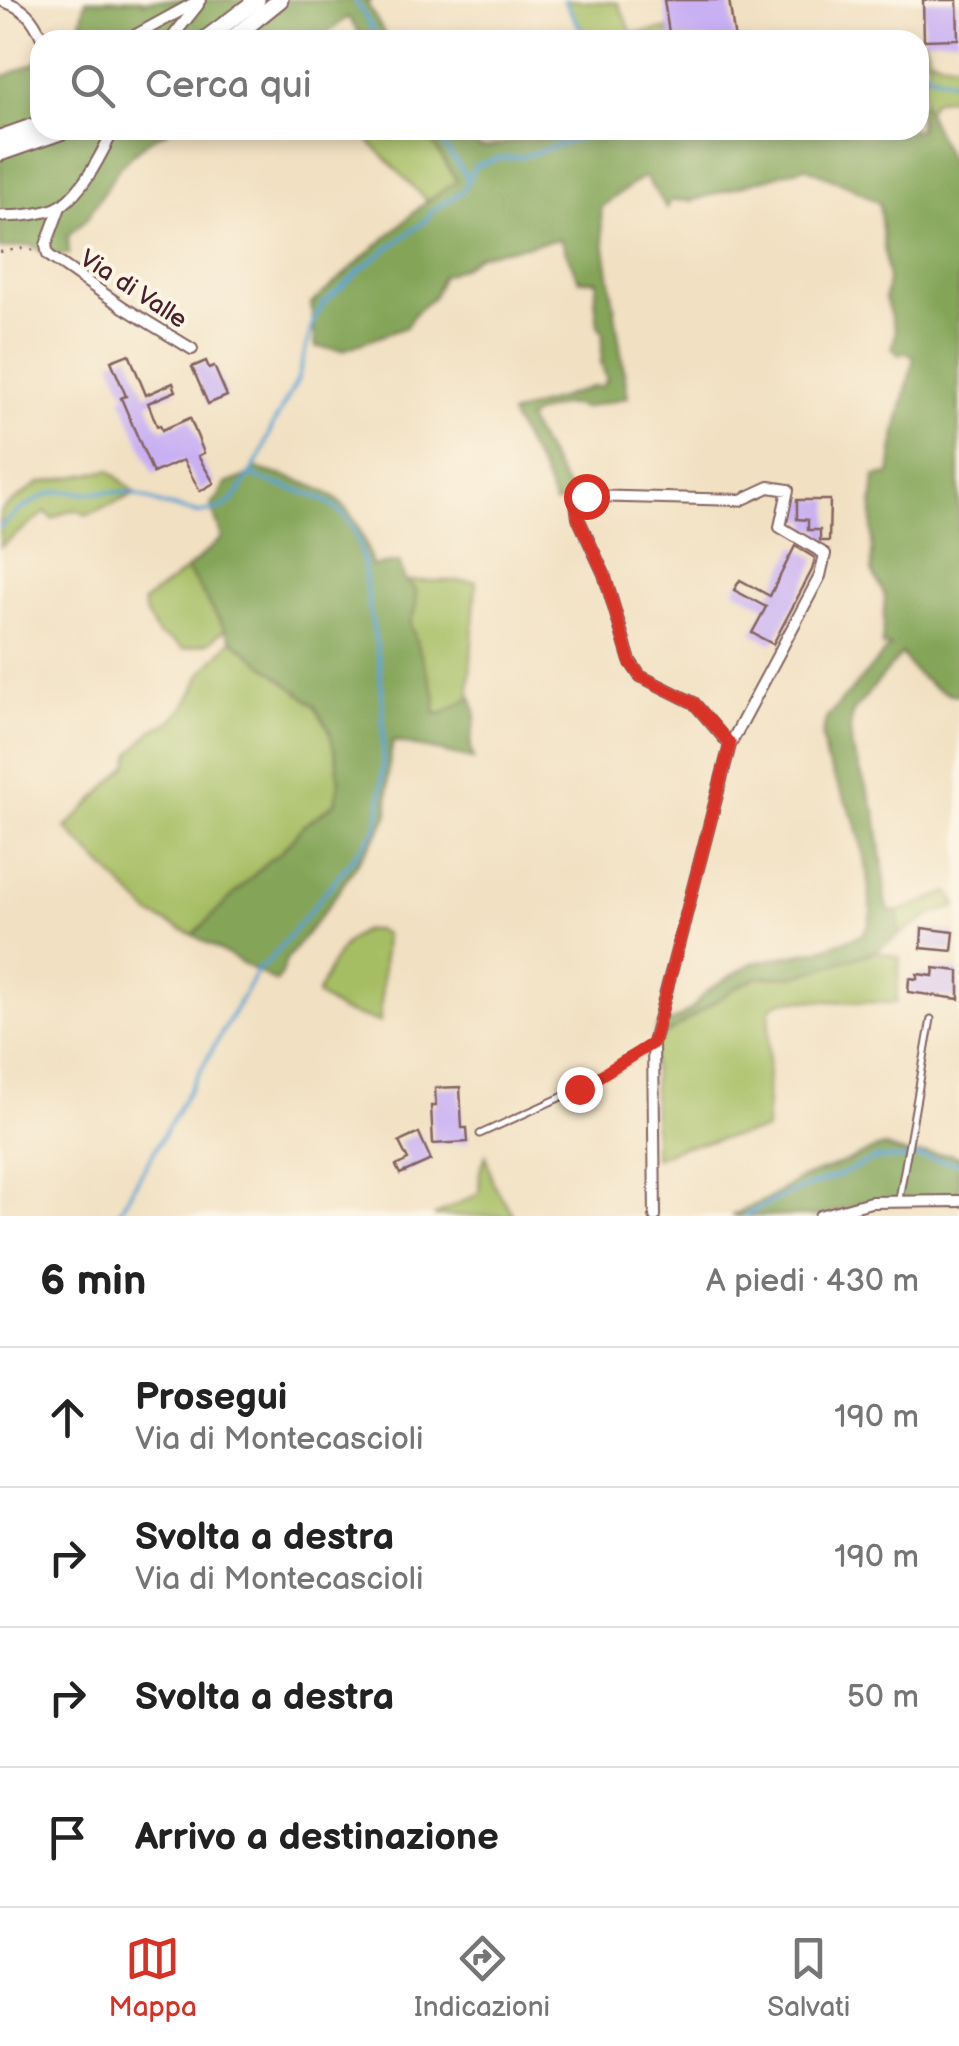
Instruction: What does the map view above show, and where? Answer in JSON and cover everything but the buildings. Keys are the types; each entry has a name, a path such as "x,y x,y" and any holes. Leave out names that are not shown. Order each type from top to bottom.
{"highway":[{"path":"217,30 257,0"},
{"path":"242,30 280,0"},
{"path":"0,138 30,128"},
{"path":"0,153 37,140"}],"street":[{"path":"0,0 20,6 38,30"},
{"path":"146,30 201,0"},
{"path":"178,30 201,0"},
{"name":"Via di Valle","path":"108,140 84,181 60,207 46,245 48,256 122,308 192,349"},
{"path":"0,216 16,217 60,207"},
{"path":"655,1216 653,1043 730,744 820,576 826,554 780,528 788,490 769,487 741,500 586,496 576,502 578,518 604,574 630,662 640,676 694,703 730,744"},
{"path":"820,1216 871,1202 959,1201"}],"lane":[{"path":"899,1202 931,1019"},
{"path":"480,1134 579,1089 653,1043"}],"path":[{"path":"0,252 24,248 48,256"}],"green space":[{"path":"86,0 257,0 217,30 79,30"},
{"path":"280,0 372,0 367,3 382,30 357,30 348,17 331,30 242,30"},
{"path":"564,0 618,3 631,30 581,30"},
{"path":"929,56 959,64 959,98 933,101 929,107"},
{"path":"30,65 30,128 0,138 0,78"},
{"path":"929,116 959,181 959,695 926,681 902,653 853,712 850,728 852,748 876,814 885,902 889,911 898,912 899,935 876,951 797,976 756,978 653,1043 657,1027 692,1009 710,989 752,963 819,950 863,934 869,924 866,863 856,823 826,760 822,737 826,719 890,646 882,646 885,596 872,571 872,507 875,476 890,474 914,358 907,352 899,355 892,348 896,333 885,298 888,280 879,203 805,167 691,201 671,200 667,208 644,176 601,207 628,397 583,408 562,405 527,420 567,488 573,488 567,499 555,504 510,415 594,386 602,387 607,379 601,364 603,334 595,299 597,281 579,280 560,239 479,255 464,267 442,276 434,296 406,327 343,350 316,347 311,304 427,201 457,181 430,140 472,140 485,148 514,141 929,140"},
{"path":"37,140 151,140 120,166 86,220 68,235 69,254 48,255 30,245 0,249 0,153"},
{"path":"368,140 431,140 458,181 427,201"},
{"path":"254,468 316,487 331,496 355,522 372,566 399,562 405,581 416,590 410,624 436,697 435,714 471,697 475,716 473,759 393,741 388,769 388,814 329,905 286,960 276,982 193,935 303,826 335,803 339,784 329,729 313,704 232,640 187,569 222,538 211,505 225,484 250,475"},
{"path":"110,470 136,494 86,515 73,510 53,519 46,512 0,547 0,511 39,483"},
{"path":"187,569 225,629 210,642 184,649 158,635 143,602"},
{"path":"405,581 476,581 471,697 443,713 434,714 410,624 416,606"},
{"path":"232,640 313,704 329,729 339,784 335,803 303,826 193,935 151,915 66,828 128,765 131,753 153,730 170,722 184,707 201,674"},
{"path":"949,892 957,906 932,915 899,935 898,912"},
{"path":"364,930 385,934 380,1022 341,1011 317,995 341,950"},
{"path":"876,951 900,958 896,1003 789,1000 770,1010 766,1130 682,1147 654,1158 653,1043 757,978 797,976"},
{"path":"882,1146 907,1154 959,1157 959,1201 871,1202 820,1216 731,1216 799,1179"},
{"path":"486,1155 493,1183 514,1216 434,1216 479,1193 480,1171"}],"waterway":[{"path":"355,0 373,30"},
{"path":"564,0 581,30"},
{"path":"929,74 959,83"},
{"path":"440,140 468,178"},
{"path":"0,527 20,510 60,491 136,494 199,513 221,509 233,500 261,455 297,381 313,322 323,304 425,221 432,211 463,191 475,166 575,140"},
{"path":"117,1216 259,968 269,961 375,831 379,818 383,751 381,683 357,537 347,519 325,501 250,474"},
{"path":"744,1216 877,1158 914,1156 959,1163"}],"route":[{"path":"579,1089 653,1043 730,744 694,703 640,676 630,662 604,574 578,518 576,502 586,496"}]}
